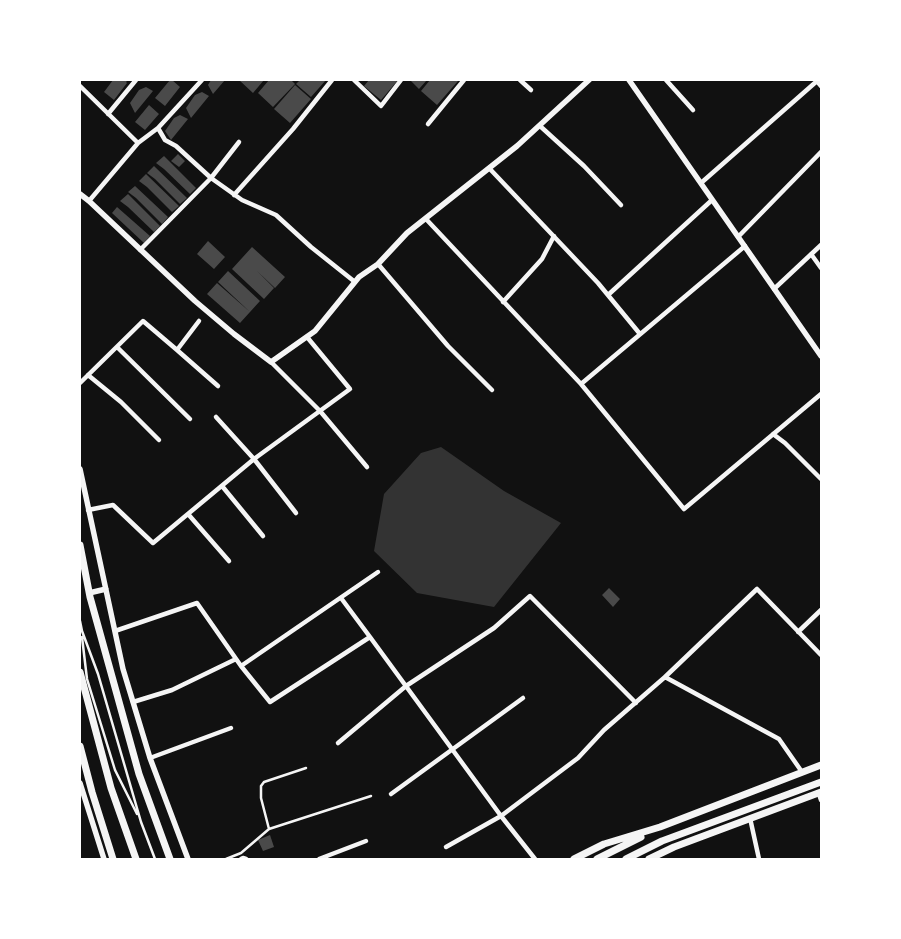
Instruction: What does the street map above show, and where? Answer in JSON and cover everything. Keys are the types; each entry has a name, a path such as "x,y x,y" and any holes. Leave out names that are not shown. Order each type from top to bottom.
{"main road":[{"path":"80,545 89,593 139,774 170,859"},
{"path":"80,672 110,788 136,859"},
{"path":"80,746 92,792 114,859"},
{"path":"574,859 604,844 660,827 821,765"},
{"path":"626,859 662,841 820,782"},
{"path":"649,859 674,846 820,795"},
{"path":"597,859 660,827"}],"street":[{"path":"83,80 80,85 138,142"},
{"path":"108,114 136,80"},
{"path":"89,201 138,142 158,128 202,80"},
{"path":"234,195 332,80"},
{"path":"354,80 381,106 401,80"},
{"path":"428,124 464,80"},
{"path":"520,80 530,90"},
{"path":"271,362 315,331 359,277 378,264 407,234 518,146 589,80"},
{"path":"629,80 821,356"},
{"path":"666,80 693,110"},
{"path":"701,183 816,80 821,86"},
{"path":"540,126 584,166 620,205"},
{"path":"158,128 165,140 176,146 212,178 242,200 276,215 311,248 354,282"},
{"path":"140,250 212,178 239,142"},
{"path":"738,237 821,152"},
{"path":"490,168 608,295 640,334"},
{"path":"80,194 196,301 234,334 271,362 320,411 366,467"},
{"path":"608,295 712,200"},
{"path":"426,219 581,384 684,509 821,394"},
{"path":"503,302 542,259 554,236"},
{"path":"774,289 821,245"},
{"path":"581,384 745,246"},
{"path":"812,254 821,268"},
{"path":"378,264 448,346 492,390"},
{"path":"80,383 144,321 218,386"},
{"path":"177,350 199,321"},
{"path":"88,510 113,505 153,543 254,459 350,389 307,337"},
{"path":"117,347 190,419"},
{"path":"88,375 121,402 159,440"},
{"path":"216,417 254,459 296,513"},
{"path":"773,434 785,443 821,479"},
{"path":"80,469 115,631 133,702 150,758 188,859"},
{"path":"222,486 263,536"},
{"path":"188,514 229,561"},
{"path":"241,666 378,572"},
{"path":"89,593 106,589"},
{"path":"446,848 501,816 578,758 604,730 665,677 757,590 821,655"},
{"path":"338,743 406,686 494,628 530,596 636,703"},
{"path":"341,598 501,816 535,859"},
{"path":"115,631 197,603 241,666 270,702 370,637"},
{"path":"798,632 821,610"},
{"path":"133,702 172,690 236,659"},
{"path":"665,677 779,740 802,772"},
{"path":"391,794 523,698"},
{"path":"150,758 231,728"},
{"path":"80,783 104,859"},
{"path":"750,818 759,859"},
{"path":"319,859 366,841"},
{"path":"240,859 246,859"}],"lane":[{"path":"80,621 87,679 115,770 141,822"},
{"path":"82,631 98,674 141,822 155,859"},
{"path":"269,829 261,798 261,786 264,782 306,768"},
{"path":"226,859 241,853 269,829 371,796"}],"shaded area":[{"path":"441,447 504,491 561,523 494,607 417,593 374,551 384,494 421,453"}],"building":[{"path":"113,80 127,81 114,100 104,92"},
{"path":"170,80 180,87 165,106 155,98"},
{"path":"211,80 225,80 213,94 208,85"},
{"path":"239,80 264,80 253,93"},
{"path":"269,80 291,80 295,84 273,107 258,93"},
{"path":"300,80 326,80 311,97 296,84"},
{"path":"369,80 398,80 381,100 364,86"},
{"path":"410,80 427,80 419,89"},
{"path":"430,80 458,81 437,105 421,91"},
{"path":"295,85 311,99 290,123 274,109"},
{"path":"146,87 153,91 135,113 130,103 139,90"},
{"path":"202,92 209,96 191,118 186,108 195,95"},
{"path":"149,105 159,114 145,130 135,122"},
{"path":"180,115 188,119 171,140 165,131 174,118"},
{"path":"178,154 185,161 179,167 171,161"},
{"path":"164,156 196,188 190,194 156,163"},
{"path":"154,166 187,198 180,204 147,173"},
{"path":"146,174 179,206 172,212 139,181"},
{"path":"135,186 168,217 162,224 128,192"},
{"path":"128,194 160,226 154,232 120,201"},
{"path":"117,207 150,236 144,243 112,213"},
{"path":"208,241 225,257 214,269 197,254"},
{"path":"252,247 285,277 275,288 257,271 274,288 264,299 232,269"},
{"path":"228,271 260,301 250,312 218,282"},
{"path":"217,283 250,312 240,323 207,294"},
{"path":"609,588 620,599 613,607 602,595"},
{"path":"270,835 274,847 263,851 258,840"}]}
